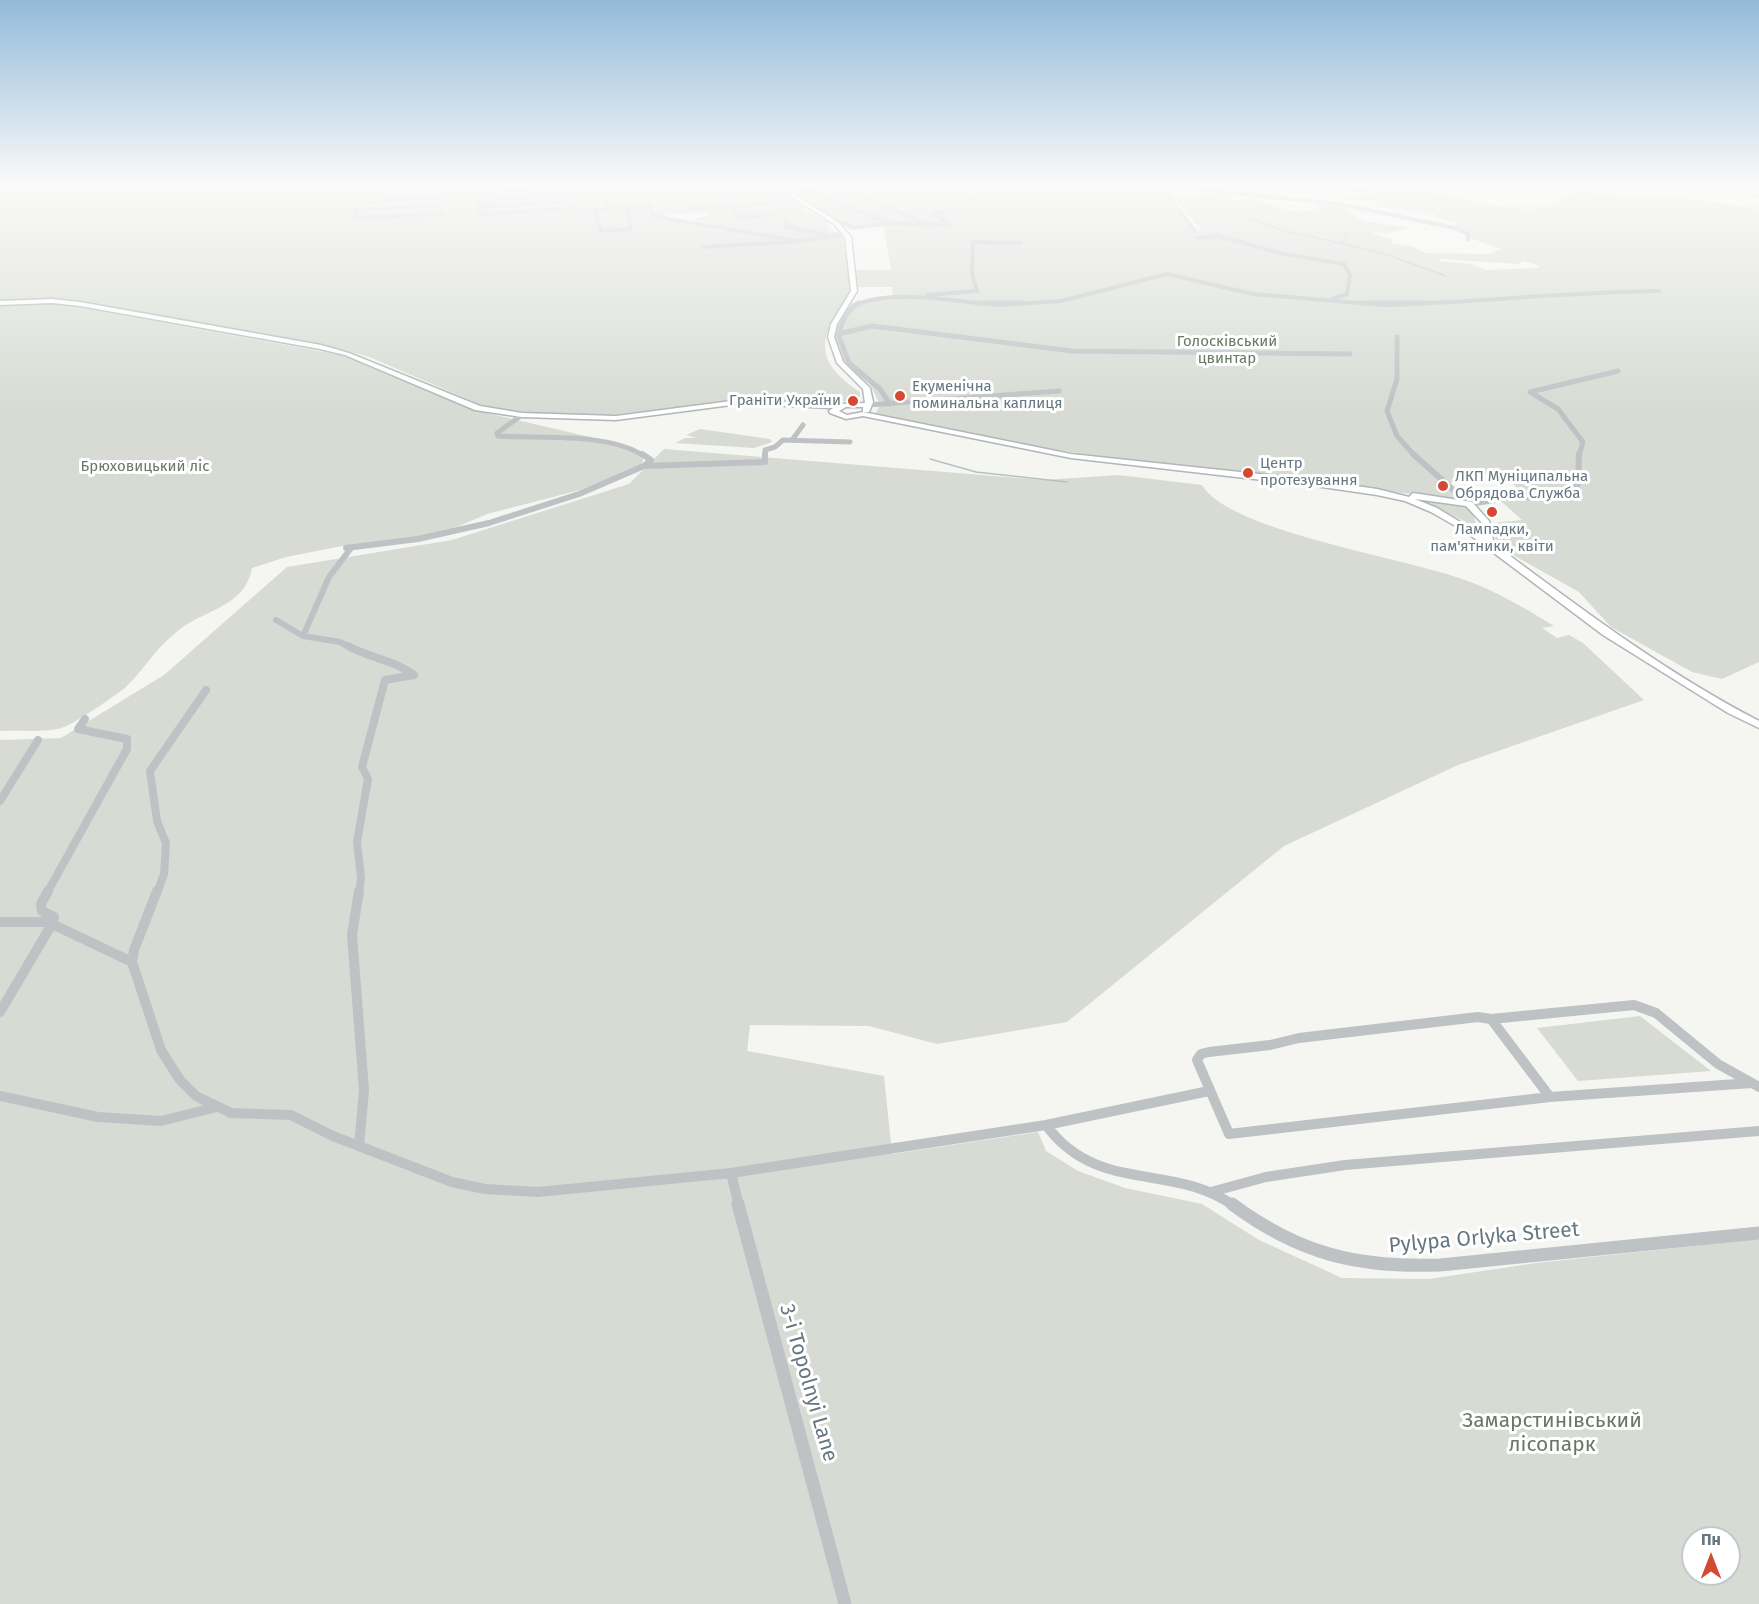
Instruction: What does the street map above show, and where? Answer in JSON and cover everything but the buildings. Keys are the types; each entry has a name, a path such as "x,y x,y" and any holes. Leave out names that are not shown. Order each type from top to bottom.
{"street":[{"path":"850,261 854,291 834,324 831,337 835,355 840,363 866,388 865,410"},
{"path":"890,404 880,389 849,363 838,334 843,320 857,303 977,291 972,274 972,261"},
{"path":"1293,298 1345,296 1350,272 1344,264 1325,261"},
{"path":"901,297 998,305 1023,304 1069,300 1175,275 1232,291 1393,305 1511,300 1592,292 1659,291"},
{"path":"0,303 52,301 80,304 321,347 347,354 478,408 522,415 616,418 739,402 815,406 854,405 926,429 1078,457 1217,471 1469,504 1513,497 1567,497 1572,494 1580,482 1579,455 1583,442 1558,409 1530,392 1532,389 1618,371"},
{"path":"838,334 871,326 1081,351 1350,354"},
{"path":"1397,338 1398,372 1387,408 1389,418 1411,452 1455,489 1485,521 1489,544"},
{"path":"815,406 846,417 890,404 1059,391"},
{"path":"834,413 834,409 840,406"},
{"path":"303,636 321,594 349,548 418,539 489,523 579,494 644,466 651,460 627,447 584,441 498,436 496,433 522,415"},
{"path":"792,440 803,425"},
{"path":"644,466 765,462 765,450 775,447 783,440 850,442"},
{"path":"1377,492 1434,510 1489,544 1607,633 1732,711 1759,725"},
{"path":"276,620 303,636 340,642 366,657 399,664 414,675 385,680 371,725 362,767 368,779 357,842 361,878 352,935 364,1090 359,1146"},
{"path":"206,690 150,771 157,821 166,843 164,874 134,950 132,962 148,1004 161,1050 180,1080 196,1096 231,1113 291,1115 333,1136 452,1182 485,1189 538,1192 731,1173 1046,1125 1209,1091"},
{"path":"0,1012 52,923 54,917 42,911 41,904 127,749 127,740 78,729 85,719"},
{"path":"0,801 38,740"},
{"path":"0,922 52,923 132,962"},
{"path":"1644,1006 1719,1065 1755,1085 1550,1097 1229,1134 1197,1060 1201,1054 1209,1052 1270,1045 1299,1038 1478,1017 1491,1019 1644,1006"},
{"path":"1491,1019 1550,1097"},
{"path":"0,1096 98,1117 161,1120 218,1107"},
{"path":"1046,1125 1058,1142 1101,1168 1211,1192 1266,1177 1354,1164 1759,1131"},
{"name":"3-i Topolnyi Lane","path":"731,1173 744,1237 828,1530 845,1604"},
{"name":"Pylypa Orlyka Street","path":"1211,1192 1227,1200 1256,1221 1309,1250 1352,1263 1380,1266 1440,1265 1759,1233"}],"green space":[{"path":"0,261 846,261 851,291 833,319 825,344 827,356 833,368 843,380 860,392 860,396 858,399 829,404 739,400 602,416 525,413 484,406 369,357 340,349 86,303 53,300 0,301"},
{"name":"Голосківський цвинтар","path":"889,261 1437,261 1471,264 1486,270 1538,268 1540,266 1523,261 1519,264 1471,261 1759,261 1759,662 1722,679 1692,672 1611,627 1579,592 1506,551 1495,538 1494,523 1522,520 1502,502 1530,499 1507,479 1471,472 1447,485 1459,500 1092,455 1019,444 875,414 880,405 871,386 842,363 834,336 852,303 893,295 892,287 858,287 856,270 891,270"},
{"name":"Брюховицький ліс","path":"0,304 66,305 341,355 474,410 633,447 644,455 642,465 580,490 487,514 438,535 367,546 342,546 286,557 252,568 248,581 233,599 179,630 163,644 126,687 96,708 58,729 0,731"},
{"path":"700,429 770,439 772,442 754,448 675,443 685,438 696,438 686,435"},
{"name":"Замарстинівський лісопарк","path":"664,449 1043,480 1119,475 1202,485 1219,502 1248,517 1285,531 1473,583 1494,592 1554,626 1542,628 1557,638 1569,635 1583,643 1644,700 1458,765 1284,846 1067,1022 937,1044 869,1026 750,1025 747,1051 884,1076 892,1154 1038,1132 1046,1151 1078,1171 1125,1188 1202,1204 1259,1240 1342,1278 1429,1279 1536,1263 1759,1239 1759,1604 0,1604 0,740 61,738 164,675 287,567 452,540 629,484"},
{"path":"1417,500 1466,507 1473,514 1479,534 1462,520"},
{"path":"1640,1016 1711,1071 1578,1081 1537,1028"}],"waterway":[{"path":"1404,261 1446,276"},
{"path":"930,459 976,472 1067,482"}],"place":[{"name":"Екуменічна поминальна каплиця","path":"900,396"},
{"name":"Граніти України","path":"853,401"},
{"name":"Центр протезування","path":"1248,473"},
{"name":"ЛКП Муніципальна Обрядова Служба","path":"1443,486"},
{"name":"Лампадки, пам'ятники, квіти","path":"1492,512"}]}
